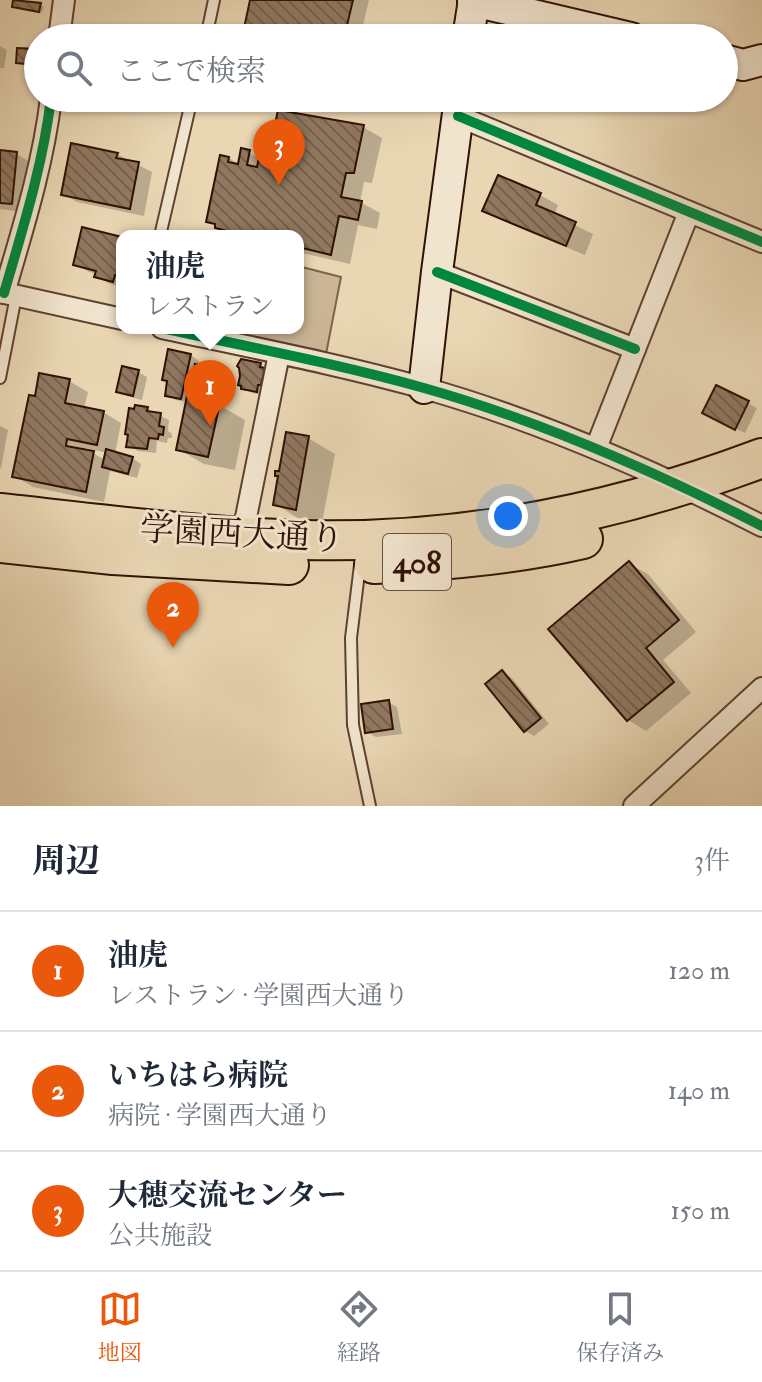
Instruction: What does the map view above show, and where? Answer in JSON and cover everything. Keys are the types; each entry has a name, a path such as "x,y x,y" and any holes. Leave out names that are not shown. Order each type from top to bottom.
{"highway":[{"name":"学園西大通り","path":"0,543 113,555 236,563 360,565 437,561 574,541 638,525 762,458"},
{"name":"学園西大通り","path":"0,513 242,537 405,537 562,517 619,504 762,486"}],"street":[{"path":"61,24 64,0"},
{"path":"470,24 474,0 573,24"},
{"path":"738,64 762,60"},
{"path":"50,112 35,188 7,294 116,318"},
{"path":"424,388 458,112"},
{"path":"470,112 762,242"},
{"path":"596,448 689,212"},
{"path":"437,272 635,349"},
{"path":"189,334 424,388 521,419 596,448 762,526"},
{"path":"242,537 279,354"},
{"path":"634,806 762,688"}],"lane":[{"path":"209,24 214,0"},
{"path":"161,230 189,112"},
{"path":"0,378 7,294"},
{"path":"360,565 351,638 353,725 370,806"}],"shaded area":[{"path":"304,268 341,277 326,354 232,334 304,334"}],"building":[{"path":"13,0 41,3 39,12 12,7"},
{"path":"250,0 353,0 347,24 245,24"},
{"path":"17,48 24,48 24,64 16,63"},
{"path":"278,112 364,125 354,173 346,173 341,197 362,201 358,220 339,216 331,255 304,248 304,230 223,230 206,222 220,155 229,157 228,162 238,164 241,148 250,150 247,165 257,167 260,153 272,156 275,141 272,139"},
{"path":"71,143 118,153 116,158 139,162 130,209 61,195"},
{"path":"0,150 17,152 12,204 0,203"},
{"path":"498,175 541,193 536,205 576,222 566,246 482,211"},
{"path":"82,227 116,236 116,275 113,282 94,277 96,271 73,265"},
{"path":"168,349 191,354 181,399 165,396 167,381 162,380"},
{"path":"241,359 261,363 260,367 265,368 257,392 241,389 238,385 240,376 237,366"},
{"path":"195,364 226,370 220,395 216,397 190,391"},
{"path":"122,366 139,370 133,396 116,392"},
{"path":"39,373 70,379 65,403 104,411 97,445 67,439 66,446 94,451 86,492 12,477 29,395 35,396"},
{"path":"716,385 749,401 735,430 702,413"},
{"path":"187,396 220,403 208,457 176,450"},
{"path":"135,405 161,413 159,426 164,427 163,435 159,434 158,439 149,438 147,449 126,447 129,408 134,409"},
{"path":"286,432 309,436 296,510 273,505 278,476 275,476 275,471 279,471"},
{"path":"106,449 133,457 128,474 102,467"},
{"path":"629,561 679,620 646,648 674,682 627,721 548,629"},
{"path":"502,670 541,718 524,732 485,684"},
{"path":"389,700 393,729 365,733 361,704"}],"cycle path":[{"path":"4,293 38,172 49,112"},
{"path":"458,116 762,242"},
{"path":"437,272 635,349"},
{"path":"190,334 359,371 468,401 596,449 762,526"}],"place":[{"name":"大穂交流センター","path":"279,185"},
{"name":"油虎","path":"210,426"},
{"name":"いちはら病院","path":"173,648"}]}
